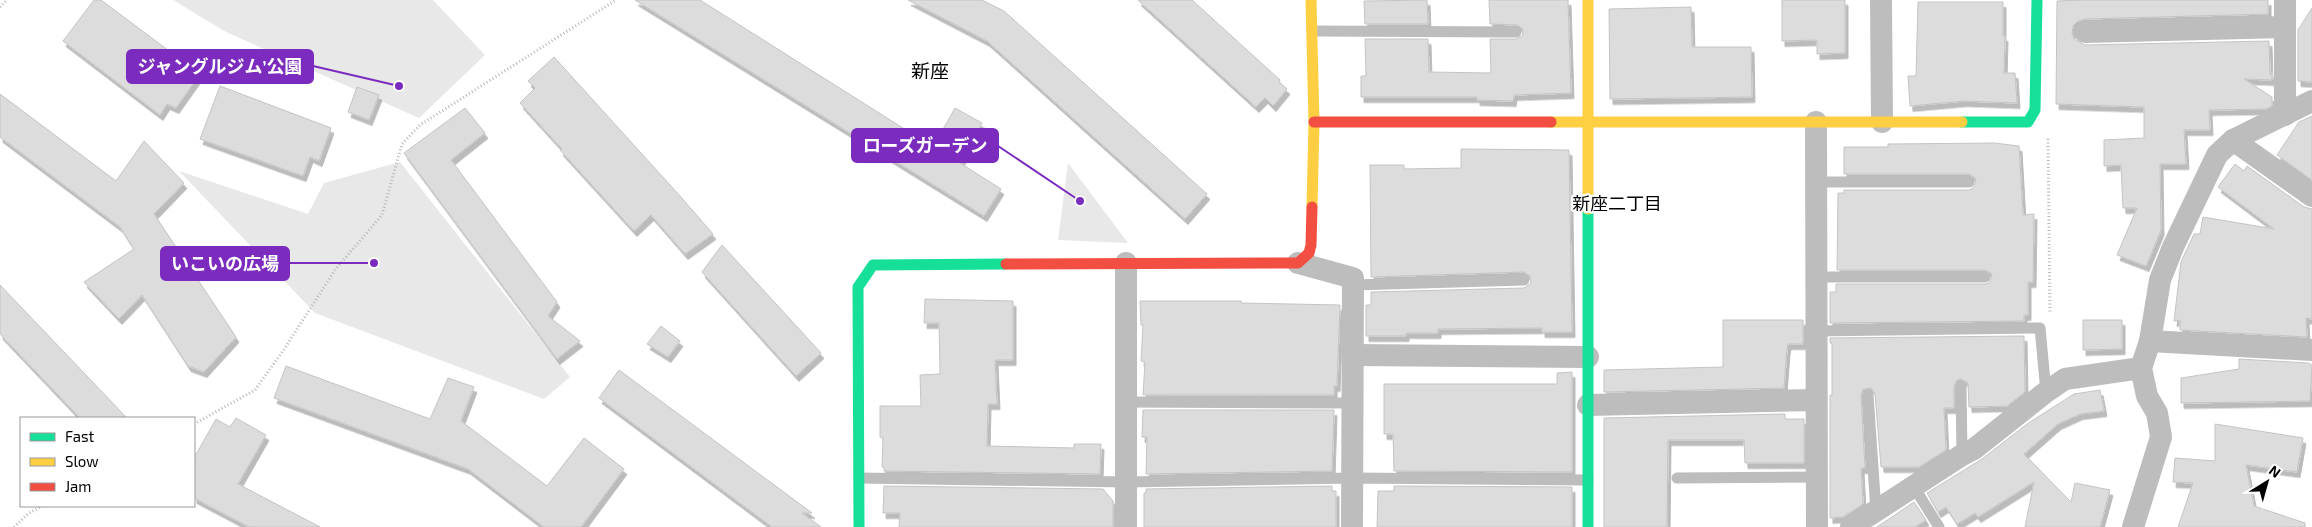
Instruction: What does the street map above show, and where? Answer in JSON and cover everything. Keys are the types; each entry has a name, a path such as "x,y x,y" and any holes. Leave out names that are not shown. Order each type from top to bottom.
{"street":[{"path":"1298,263 1309,253 1311,244 1314,122 1311,0"},
{"path":"1588,0 1588,527"},
{"path":"1880,0 1882,122"},
{"path":"1314,122 2028,122 2035,110 2037,0"},
{"path":"2285,0 2285,115"},
{"path":"2085,32 2285,27"},
{"path":"2133,527 2161,437 2157,413 2147,396 2141,368 2150,341 2160,280 2172,246 2217,155 2233,140 2312,101"},
{"path":"1816,122 1817,527"},
{"path":"2233,140 2312,196"},
{"path":"1126,263 1126,527"},
{"path":"859,527 858,287 873,265 1126,263 1298,263 1353,278 1352,527"},
{"path":"2150,341 2312,350"},
{"path":"1354,355 1588,357"},
{"path":"1851,527 1974,449 2065,379 2141,368"},
{"path":"1588,405 1816,400"}],"lane":[{"path":"1312,31 1516,32"},
{"path":"1816,182 1969,182"},
{"path":"1816,276 1985,277"},
{"path":"1353,285 1524,280"},
{"path":"1816,331 2040,328 2046,392"},
{"path":"1961,386 1962,455"},
{"path":"1868,395 1876,511"},
{"path":"1126,402 1353,403"},
{"path":"1677,478 1817,477"},
{"path":"860,478 1126,482 1352,478 1588,480"},
{"path":"1914,487 1939,527"}],"path":[{"path":"0,6 7,0"},
{"path":"195,423 255,390 283,351 335,270 382,215 402,144 420,125 616,0"},
{"path":"2040,328 2050,319 2048,136"},
{"path":"14,527 29,513 40,507"}],"shaded area":[{"path":"173,0 433,0 485,55 419,118 226,32"},
{"path":"400,162 570,377 544,399 315,313 179,171 308,214 324,183"},
{"path":"1068,163 1128,243 1058,240"}],"building":[{"path":"94,0 101,0 200,74 176,108 167,104 160,115 63,41"},
{"path":"635,0 700,0 933,147 955,108 982,123 960,163 1001,189 984,216"},
{"path":"908,0 982,0 1004,11 1207,194 1185,219 987,41"},
{"path":"1138,0 1192,0 1280,80 1279,82 1287,89 1273,106 1265,98 1256,107"},
{"path":"1427,0 1428,24 1365,24 1364,1"},
{"path":"1489,0 1568,0 1571,93 1514,95 1513,101 1477,100 1477,97 1361,97 1361,76 1366,76 1365,39 1428,39 1429,72 1491,73 1490,39 1516,39 1522,36 1523,32 1522,28 1517,25 1490,24"},
{"path":"1782,0 1845,0 1845,53 1817,54 1817,40 1782,41"},
{"path":"2268,0 2268,14 2085,19 2078,21 2073,26 2072,33 2074,39 2085,45 2269,41 2270,75 2272,71 2272,80 2244,79 2272,97 2272,106 2266,109 2209,110 2210,130 2184,130 2186,164 2160,164 2161,230 2146,266 2117,255 2137,208 2123,208 2121,165 2104,166 2104,140 2144,138 2144,107 2056,104 2057,1"},
{"path":"1918,2 2003,2 2003,36 2005,36 2004,73 2015,73 2017,103 1964,101 1910,106 1908,76 1916,76"},
{"path":"1691,7 1692,47 1751,47 1752,97 1610,99 1609,9"},
{"path":"2312,8 2312,82 2298,81 2298,30"},
{"path":"554,57 713,234 685,254 651,215 634,231 560,150 562,149 520,103 535,88 528,81"},
{"path":"220,86 331,128 319,161 310,157 303,176 200,139"},
{"path":"357,87 379,95 369,120 348,112"},
{"path":"0,94 116,181 144,141 184,183 154,214 236,337 204,372 188,366 142,295 119,319 84,282 134,249 120,227 0,137"},
{"path":"465,108 485,133 451,160 557,302 548,316 580,341 557,359 404,153"},
{"path":"2312,116 2312,180 2277,155 2299,122"},
{"path":"1994,143 2019,146 2023,215 2034,214 2033,282 2028,282 2028,315 2024,315 2024,321 1830,323 1830,292 1836,292 1836,284 1985,284 1989,283 1992,277 1991,273 1985,270 1837,270 1838,193 1844,193 1844,190 1969,190 1973,188 1976,182 1975,178 1969,174 1844,174 1844,147 1888,147 1888,144"},
{"path":"1461,149 1569,150 1572,332 1542,332 1542,328 1438,329 1438,333 1406,333 1406,336 1366,336 1366,305 1371,305 1371,292 1524,288 1531,283 1530,276 1524,272 1371,277 1370,165 1404,165 1404,169 1461,168"},
{"path":"2235,164 2244,171 2247,166 2304,207 2312,209 2312,319 2306,318 2307,337 2180,330 2180,320 2174,321 2181,262 2194,234 2200,234 2203,217 2274,229 2218,187"},
{"path":"722,245 821,353 796,376 702,272"},
{"path":"0,285 126,417 79,417 0,334"},
{"path":"925,299 1013,301 1013,360 995,360 997,404 988,404 987,446 1074,448 1074,444 1101,444 1100,474 884,471 884,467 882,467 883,438 880,437 880,406 921,406 920,375 940,374 939,323 924,323"},
{"path":"1140,301 1241,301 1241,303 1340,305 1337,386 1334,386 1334,395 1143,395 1145,362 1141,361 1143,325 1141,325"},
{"path":"1723,320 1803,320 1803,344 1788,344 1784,388 1604,392 1604,370 1723,367"},
{"path":"2083,320 2122,320 2122,349 2083,350"},
{"path":"661,326 680,341 668,357 647,344"},
{"path":"2024,336 2025,392 2007,406 1969,407 1968,383 1961,379 1957,380 1954,386 1954,408 1944,408 1946,450 1919,467 1881,467 1875,394 1871,388 1863,389 1861,396 1865,468 1861,468 1863,504 1843,517 1830,518 1832,343 1830,343 1830,338"},
{"path":"2239,359 2308,363 2312,365 2310,401 2181,403 2181,378 2239,369"},
{"path":"286,366 430,419 448,378 474,387 461,421 547,486 584,438 624,469 581,527 544,527 468,469 274,398"},
{"path":"619,370 812,513 802,513 821,527 772,527 599,398"},
{"path":"1572,372 1572,472 1394,471 1393,434 1384,434 1384,384 1557,384 1557,373"},
{"path":"2100,390 2104,411 2080,414 2058,424 2024,454 2071,502 2075,483 2110,490 2100,527 2025,527 2034,482 1978,517 1975,513 1957,524 1946,507 1938,512 1927,493 1982,459 2027,424 2074,394"},
{"path":"1143,410 1334,410 1332,471 1146,474 1147,437 1142,437"},
{"path":"1785,414 1785,419 1804,419 1804,463 1745,463 1744,440 1668,440 1667,527 1604,527 1604,418"},
{"path":"236,418 266,435 238,484 320,527 249,527 195,499 195,456 216,419 230,427"},
{"path":"2215,424 2303,438 2297,472 2246,465 2254,506 2305,523 2305,527 2178,527 2193,483 2173,482 2175,458 2215,461"},
{"path":"884,486 1103,489 1113,501 1113,527 899,527 900,513 883,513"},
{"path":"1332,486 1332,491 1336,491 1336,527 1144,527 1144,493 1146,493 1146,489"},
{"path":"1394,486 1572,487 1572,527 1377,527 1378,491 1394,491"},
{"path":"1914,502 1926,520 1915,527 1877,527"}],"traffic: fast":[{"path":"1962,122 2028,122 2035,110 2037,0"},
{"path":"1588,209 1588,527"},
{"path":"859,527 858,287 873,265 1006,264"}],"traffic: slow":[{"path":"1311,0 1314,122 1312,207"},
{"path":"1588,0 1588,209"},
{"path":"1551,122 1962,122"}],"traffic: jam":[{"path":"1314,122 1551,122"},
{"path":"1006,264 1298,263 1309,253 1312,207"}],"place":[{"name":"ジャングルジム’公園","path":"399,86"},
{"name":"ローズガーデン","path":"1080,201"},
{"name":"いこいの広場","path":"374,263"}],"district":[{"name":"新座","path":"930,70"},
{"name":"新座二丁目","path":"1617,203"}]}
